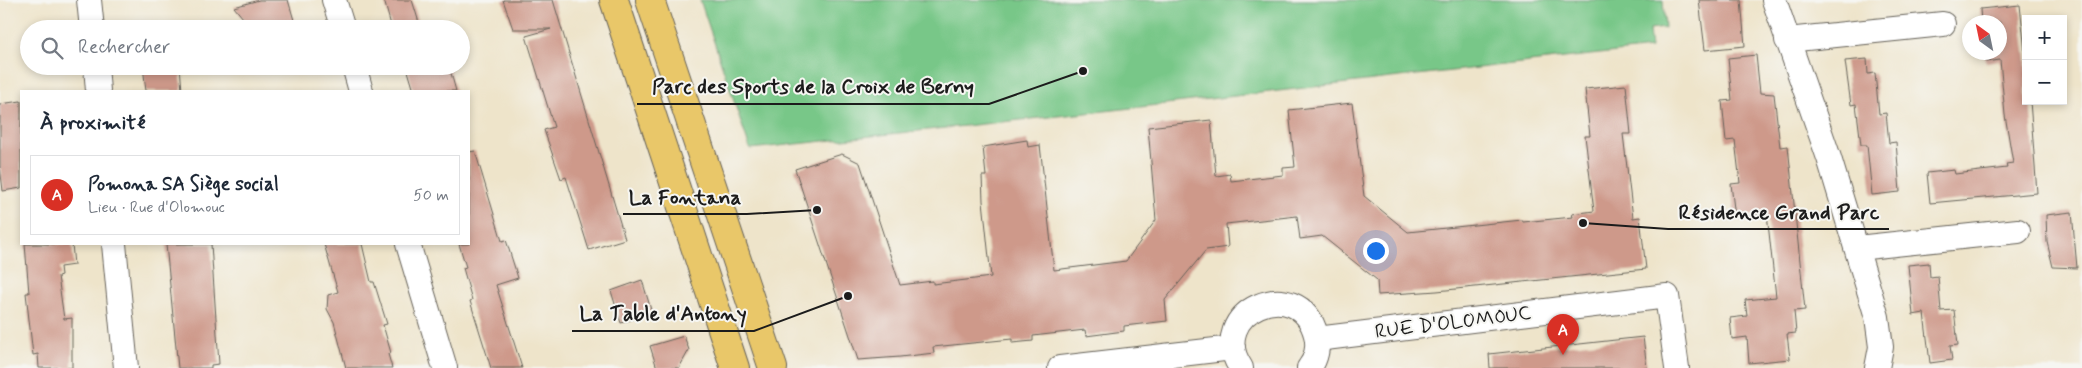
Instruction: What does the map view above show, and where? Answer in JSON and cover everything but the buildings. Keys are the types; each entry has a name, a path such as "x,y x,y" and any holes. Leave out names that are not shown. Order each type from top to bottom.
{"main road":[{"path":"614,0 735,368"},
{"path":"650,0 773,368"}],"street":[{"path":"89,0 91,20"},
{"path":"334,0 340,20"},
{"path":"1774,0 1857,248 1877,317 1881,347 1877,368"},
{"path":"1787,40 1943,24"},
{"path":"97,75 98,90"},
{"path":"357,75 362,90"},
{"path":"1857,248 2018,231"},
{"path":"114,245 126,368"},
{"path":"408,245 445,368"},
{"name":"RUE D'OLOMOUC","path":"1317,339 1667,296 1677,368"},
{"path":"1060,368 1237,358 1234,335 1238,322 1247,312 1258,305 1270,302 1284,302 1296,307 1306,315 1313,326 1317,339 1316,352 1309,368"}],"green space":[{"path":"700,0 1663,0 1665,28 1649,30 1651,48 1114,110 750,149"}],"place":[{"name":"Parc des Sports de la Croix de Berny","path":"1083,71"},
{"name":"La Fontana","path":"817,210"},
{"name":"Résidence Grand Parc","path":"1583,223"},
{"name":"La Table d'Antony","path":"848,296"},
{"name":"Pomona SA Siège social","path":"1563,355"}]}
